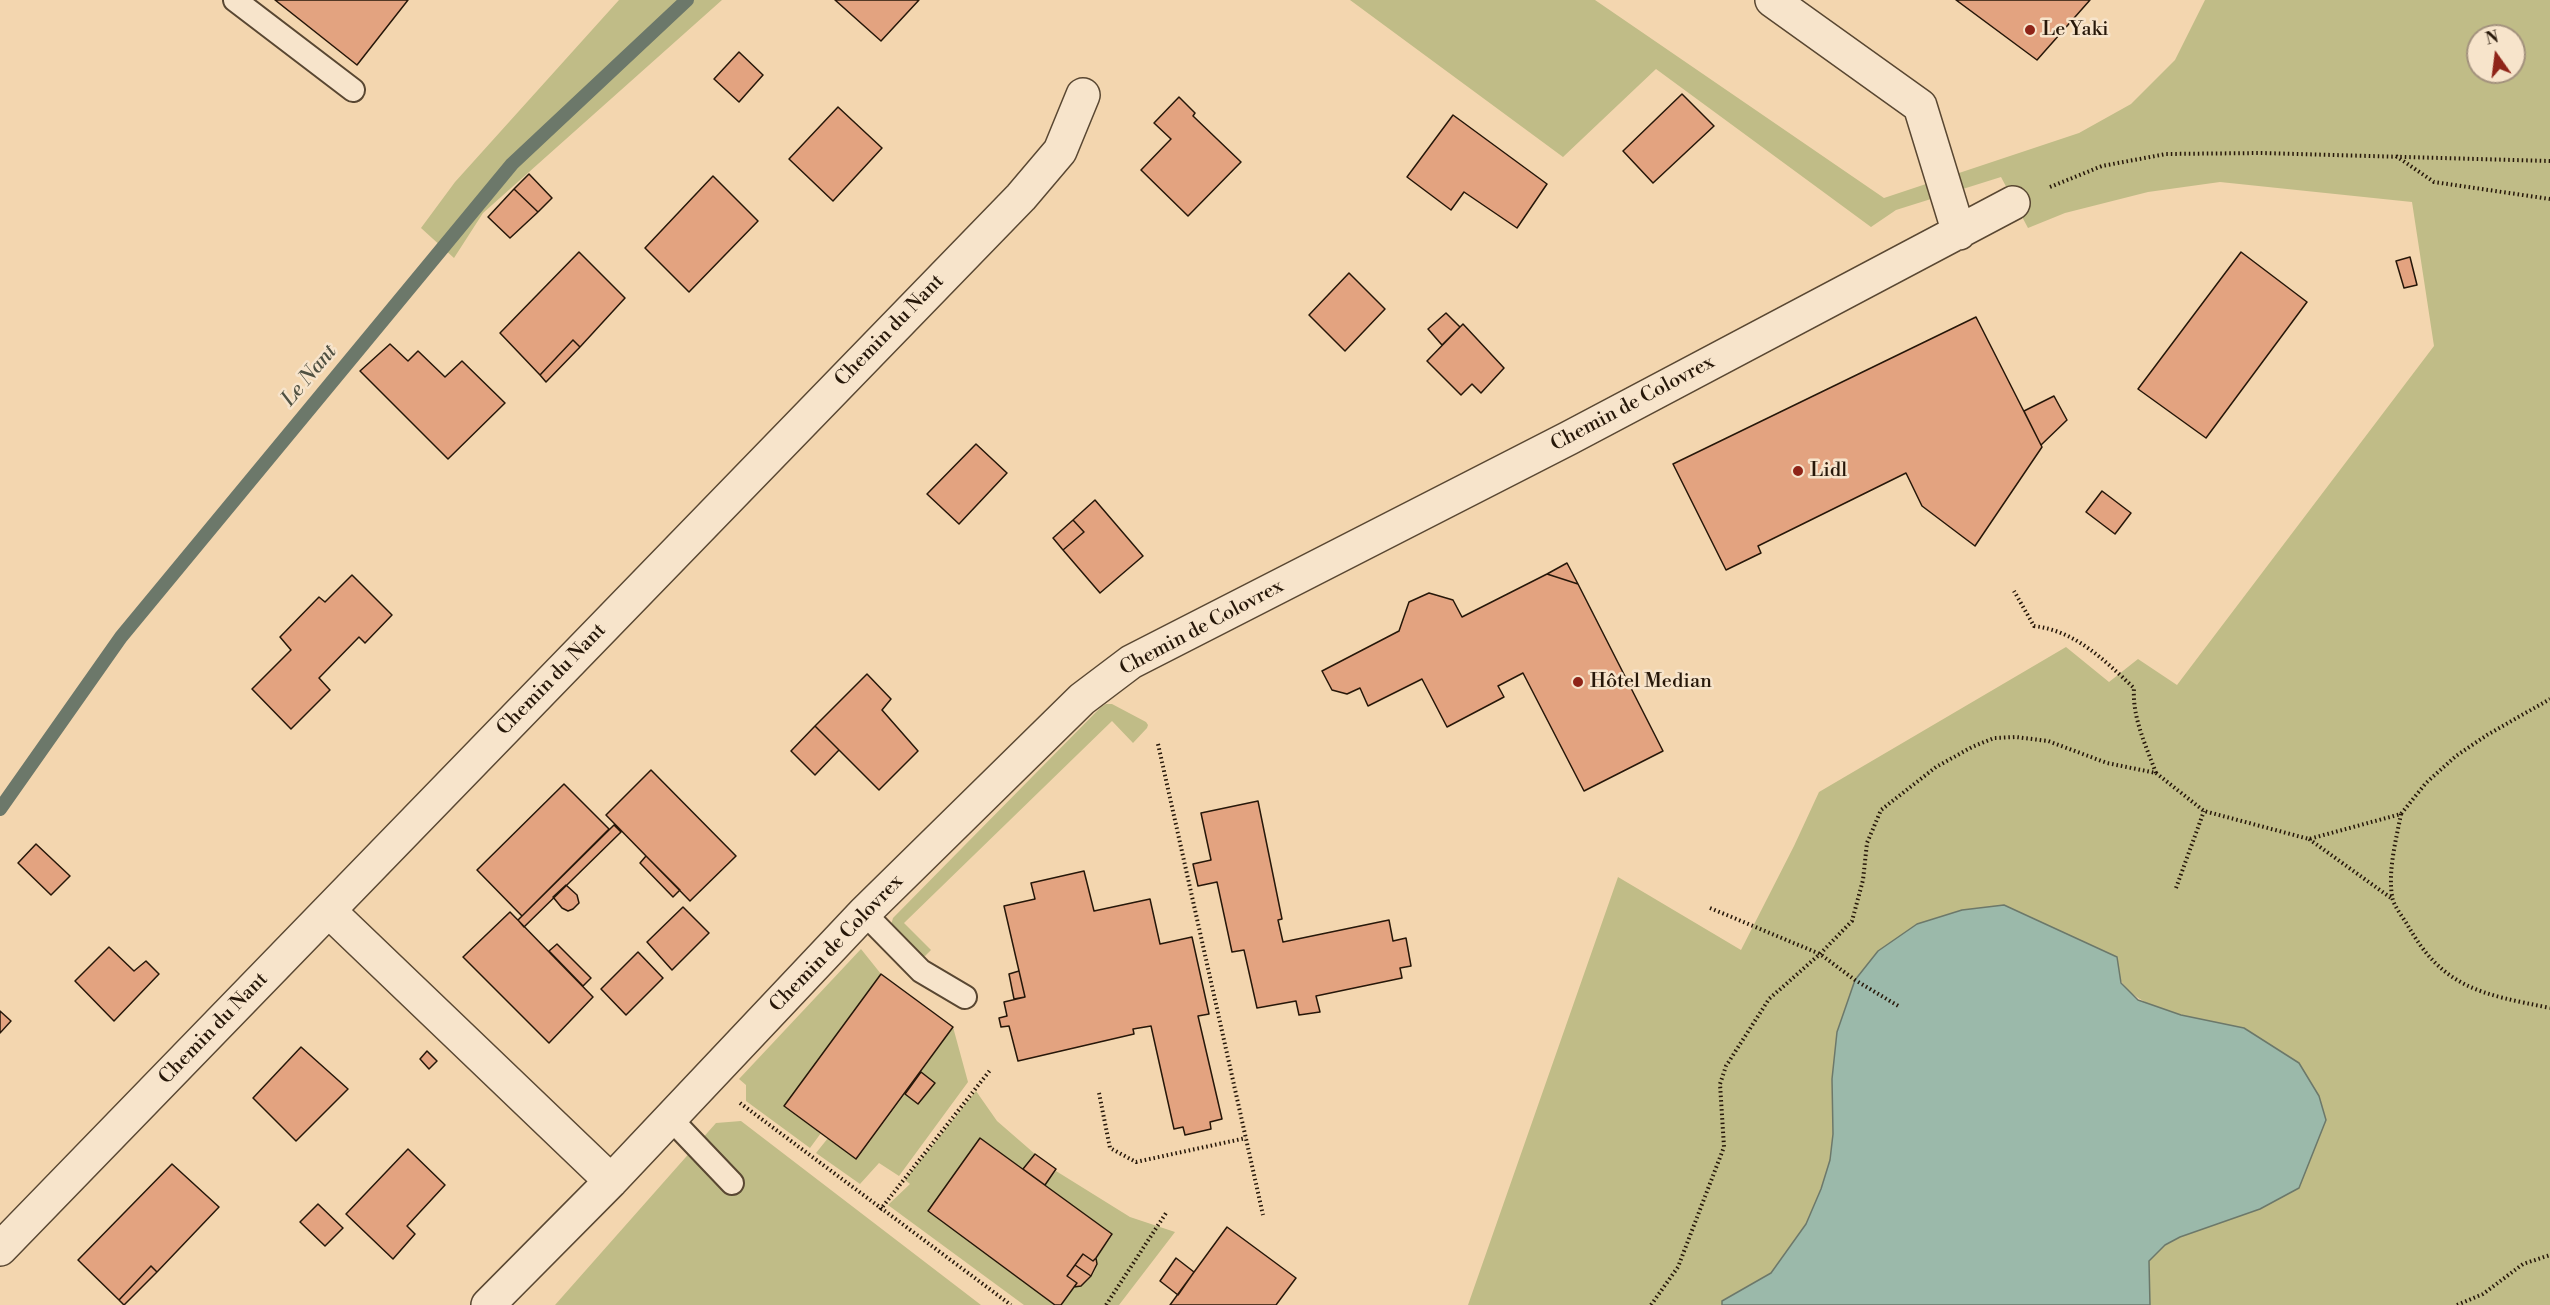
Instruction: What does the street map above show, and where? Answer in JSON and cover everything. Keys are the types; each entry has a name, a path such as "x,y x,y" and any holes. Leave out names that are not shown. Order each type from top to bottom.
{"street":[{"path":"1772,0 1920,106 1959,233"},
{"name":"Chemin du Nant","path":"0,1250 1021,196 1060,151 1083,95"},
{"name":"Chemin de Colovrex","path":"488,1305 611,1181 864,913 1082,699 1131,662 1569,438 2013,203"},
{"path":"329,911 611,1181"}],"lane":[{"path":"234,0 353,90"},
{"path":"864,913 921,971 965,997"},
{"path":"670,1118 732,1183"}],"path":[{"path":"2013,203 2102,166 2166,154 2396,155 2550,161"},
{"path":"2396,155 2434,182 2550,199"},
{"path":"2014,591 2034,626 2082,642 2134,688 2133,702 2156,773"},
{"path":"2392,898 2394,852 2401,814 2426,783 2456,756 2487,735 2550,699"},
{"path":"1651,1305 1678,1267 1724,1147 1720,1084 1726,1066 1769,999 1820,954 1852,921 1863,880 1867,843 1881,810 1936,767 1994,738 2016,736 2048,741 2107,764 2156,773 2204,811 2309,839 2392,898 2414,938 2438,968 2455,981 2487,993 2550,1008"},
{"path":"1158,744 1263,1215"},
{"path":"2176,888 2204,811"},
{"path":"2309,839 2401,814"},
{"path":"1710,908 1820,954 1855,980 1900,1006"},
{"path":"880,1210 991,1069"},
{"path":"708,1079 880,1210 1011,1305"},
{"path":"1099,1093 1110,1148 1136,1162 1246,1138"},
{"path":"1106,1305 1167,1213"},
{"path":"2457,1305 2483,1294 2523,1264 2550,1255"}],"shaded area":[{"path":"619,0 722,0 483,213 454,258 421,228 455,182"},
{"path":"1350,0 1595,0 1884,198 2079,133 2131,104 2175,60 2205,0 2550,0 2550,1305 2150,1305 2149,1261 2165,1245 2180,1237 2244,1028 2179,1015 2146,1003 2133,994 2121,981 2117,957 2004,905 1855,980 1837,1032 1832,1079 1833,1134 1830,1160 1806,1224 1771,1273 1723,1301 1722,1305 1468,1305 1618,877 1741,950 1819,792 2066,647 2109,682 2138,659 2177,685 2434,346 2412,202 2220,182 2148,192 2065,213 2028,228 2001,177 1896,210 1871,227 1656,69 1563,157"},
{"path":"1106,704 1112,704 1146,722 1147,728 1133,743 1112,721 904,923 931,950 925,956 921,956 891,925 893,918"},
{"path":"2004,905 2117,957 2121,983 2138,1000 2181,1015 2244,1028 2299,1063 2319,1096 2326,1120 2299,1188 2260,1209 2180,1237 2165,1245 2149,1261 2150,1305 1722,1305 1722,1301 1771,1273 1806,1224 1821,1189 1830,1160 1833,1134 1832,1079 1837,1032 1855,980 1878,951 1917,924 1962,910"},
{"path":"861,949 881,974 784,1106 821,1133 810,1148 746,1101 746,1085 739,1079"},
{"path":"953,1027 968,1082 899,1176 879,1163 860,1184 816,1153 828,1138 857,1159 905,1094 918,1104 920,1103 935,1083 921,1072"},
{"path":"976,1091 997,1121 1035,1154 1023,1169 980,1138 928,1211 1055,1305 1024,1305 888,1205 910,1184 905,1180"},
{"path":"741,1121 981,1305 555,1305 716,1123"},
{"path":"1056,1171 1130,1217 1175,1232 1119,1305 1061,1305 1074,1287 1091,1277 1096,1268 1096,1258 1112,1236 1045,1185"}],"building":[{"path":"275,0 408,0 357,65"},
{"path":"835,0 919,0 881,41"},
{"name":"Le Yaki","path":"1956,0 2090,0 2037,60"},
{"path":"739,52 763,75 739,102 714,79"},
{"path":"1682,94 1714,126 1653,183 1623,151"},
{"path":"1179,97 1195,113 1193,116 1241,162 1188,216 1141,170 1171,139 1154,123"},
{"path":"838,107 882,148 833,201 789,159"},
{"path":"1453,115 1547,184 1517,228 1464,192 1451,210 1407,177"},
{"path":"529,174 552,198 538,212 514,189"},
{"path":"713,176 758,221 689,292 645,248"},
{"path":"514,189 538,212 510,238 488,217"},
{"path":"579,252 625,298 580,347 573,340 540,375 500,333"},
{"path":"2241,252 2307,302 2206,438 2138,389"},
{"path":"2410,257 2417,285 2404,288 2396,261"},
{"path":"1349,273 1385,309 1345,351 1309,315"},
{"path":"1446,313 1460,327 1442,345 1428,329"},
{"path":"1976,317 2042,447 1975,546 1922,506 1906,473 1758,546 1761,553 1726,570 1673,464"},
{"path":"1463,324 1504,368 1481,393 1472,384 1461,395 1427,361"},
{"path":"573,340 580,347 546,382 540,375"},
{"path":"390,344 408,361 418,351 445,377 462,361 505,403 448,459 360,371"},
{"path":"2054,396 2067,420 2041,445 2024,411"},
{"path":"976,444 1007,473 959,524 927,494"},
{"path":"2102,491 2131,513 2115,534 2086,512"},
{"path":"1095,500 1143,556 1100,593 1063,550 1084,532 1073,520"},
{"path":"1073,520 1084,532 1063,550 1053,538"},
{"path":"1567,563 1578,584 1547,574"},
{"name":"Hôtel Median","path":"1547,574 1578,584 1663,751 1584,791 1523,673 1498,686 1504,697 1447,727 1422,679 1368,706 1360,688 1347,694 1332,690 1322,671 1399,631 1409,602 1429,593 1453,600 1462,617"},
{"path":"352,575 392,615 365,643 359,637 319,678 330,690 291,729 252,689 291,650 280,637 319,597 325,602"},
{"path":"867,674 891,699 882,710 918,751 879,790 815,726"},
{"path":"815,726 839,750 815,775 791,751"},
{"path":"651,770 736,856 690,901 606,815"},
{"path":"564,784 609,829 522,916 477,870"},
{"path":"1258,801 1282,919 1278,920 1283,942 1389,920 1393,941 1406,938 1411,966 1400,968 1402,978 1316,996 1320,1012 1299,1015 1296,1001 1257,1008 1244,950 1232,952 1217,882 1198,886 1193,864 1211,860 1201,813"},
{"path":"614,825 621,832 524,927 518,920"},
{"path":"36,844 70,876 51,895 18,863"},
{"path":"646,856 680,890 673,897 640,863"},
{"path":"1084,871 1094,911 1150,899 1160,944 1192,937 1209,1014 1198,1016 1222,1119 1210,1122 1211,1129 1185,1135 1183,1127 1174,1129 1151,1026 1133,1029 1134,1034 1018,1061 1009,1026 1001,1027 999,1018 1007,1016 1004,1002 1025,997 1004,906 1035,899 1031,883"},
{"path":"566,885 577,895 579,903 568,911 562,908 553,897"},
{"path":"683,907 709,933 672,970 647,942"},
{"path":"510,912 593,997 549,1043 463,957"},
{"path":"557,944 591,978 583,986 549,951"},
{"path":"109,947 134,971 146,961 159,974 114,1021 75,981"},
{"path":"638,952 663,978 626,1015 601,989"},
{"path":"1019,971 1025,997 1014,999 1009,974"},
{"path":"881,974 953,1027 856,1159 784,1106"},
{"path":"0,1011 11,1021 0,1033"},
{"path":"301,1047 348,1089 296,1141 253,1098"},
{"path":"427,1051 437,1061 429,1069 420,1059"},
{"path":"921,1072 935,1083 918,1104 905,1094"},
{"path":"980,1138 1112,1234 1093,1261 1083,1254 1067,1276 1077,1283 1061,1305 1055,1305 928,1211"},
{"path":"408,1149 445,1185 407,1226 415,1234 393,1259 346,1214"},
{"path":"1035,1154 1056,1169 1045,1185 1023,1169"},
{"path":"172,1164 219,1207 157,1272 151,1266 119,1300 78,1260"},
{"path":"318,1204 343,1228 325,1246 300,1222"},
{"path":"1227,1227 1296,1278 1276,1305 1170,1305"},
{"path":"1083,1254 1093,1261 1096,1258 1097,1264 1091,1276 1075,1265"},
{"path":"1176,1258 1194,1272 1178,1295 1160,1281"},
{"path":"1075,1265 1091,1276 1081,1286 1074,1287 1077,1283 1067,1276"},
{"path":"151,1266 157,1272 124,1305 119,1300"}],"waterway":[{"name":"Le Nant","path":"0,809 121,637 512,164 687,0"}],"place":[{"name":"Le Yaki","path":"2030,30"},
{"name":"Lidl","path":"1798,471"},
{"name":"Hôtel Median","path":"1578,682"}]}
